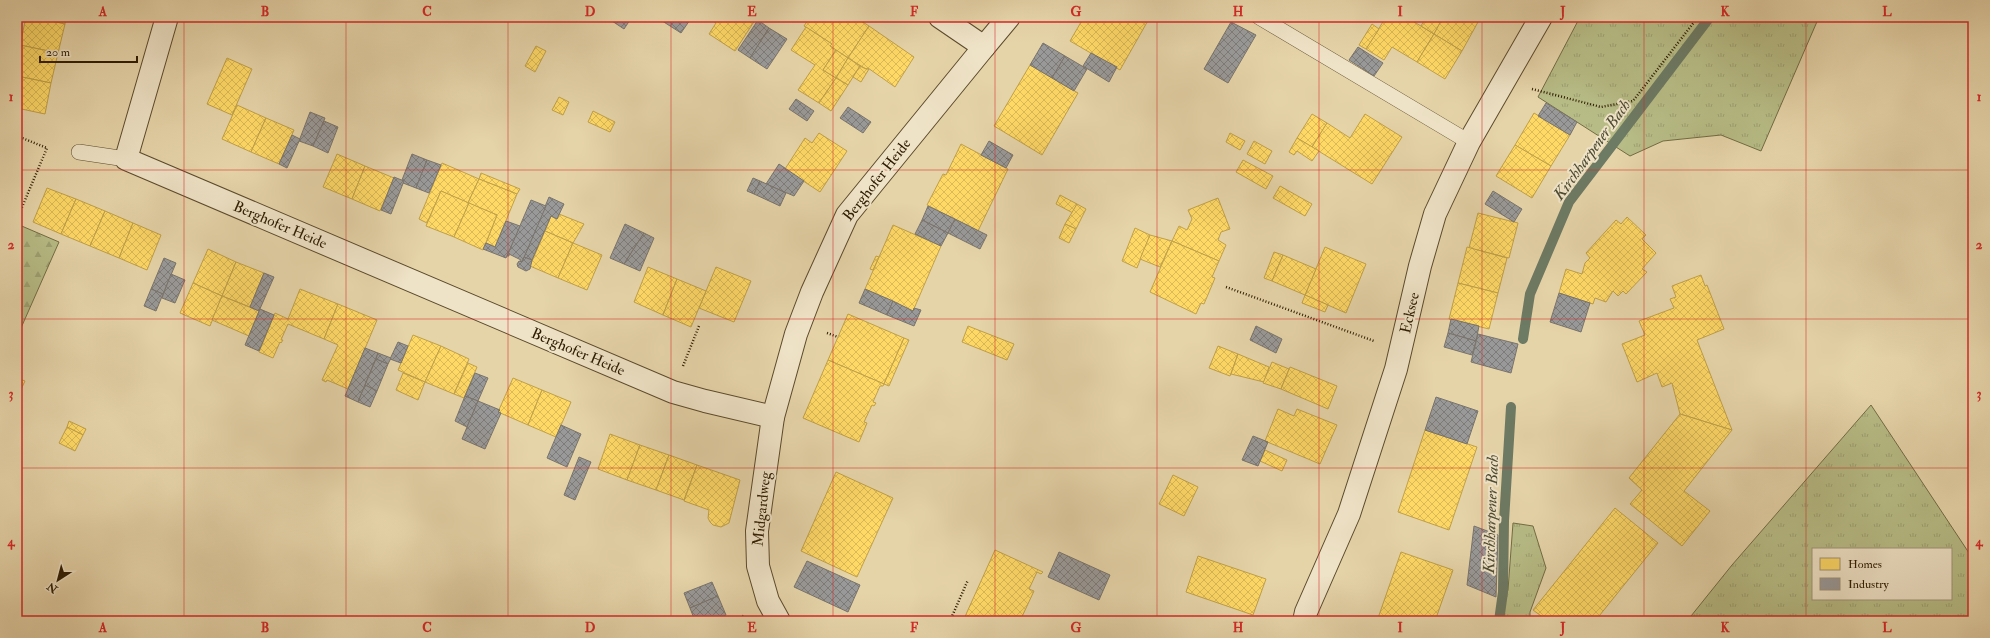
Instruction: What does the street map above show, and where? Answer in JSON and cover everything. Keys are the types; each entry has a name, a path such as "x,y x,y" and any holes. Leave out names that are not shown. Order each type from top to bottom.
{"street":[{"path":"126,159 167,17"},
{"path":"940,17 984,47"},
{"name":"Berghofer Heide","path":"126,159 673,392 704,401 773,417 796,334 812,292 847,215 1009,17"},
{"name":"Ecksee","path":"1304,621 1306,612 1349,514 1402,352 1420,266 1435,214 1470,142 1502,82 1541,17"},
{"name":"Midgardweg","path":"773,417 757,531 758,566 768,601 779,621"}],"lane":[{"path":"1259,17 1470,142"},
{"path":"79,152 126,159"}],"path":[{"path":"1502,82 1601,107 1633,101 1698,17"},
{"path":"17,136 47,148 17,219"},
{"path":"1226,287 1402,352"},
{"path":"682,370 699,326"},
{"path":"950,621 968,580"}],"green space":[{"path":"1580,17 1819,17 1761,151 1721,135 1663,141 1630,156 1538,97"},
{"path":"17,224 59,242 17,337"},
{"path":"1871,405 1973,559 1973,621 1687,621 1732,565"},
{"path":"1513,523 1533,526 1546,568 1530,612 1530,621 1497,621 1508,590"}],"building: Homes":[{"path":"26,17 36,17 65,24 58,53 20,45"},
{"path":"36,17 66,17 65,24"},
{"path":"707,17 757,17 735,51 709,34 716,23"},
{"path":"810,17 855,17 869,26 848,58 830,46 832,44 804,26"},
{"path":"1084,17 1150,17 1120,70 1070,41"},
{"path":"1386,17 1406,17 1434,34 1417,62 1392,47 1384,60 1366,49"},
{"path":"1426,17 1437,17 1442,20 1434,34 1421,26"},
{"path":"1443,17 1470,17 1478,22 1462,51 1434,34"},
{"path":"1372,24 1379,29 1366,49 1359,45"},
{"path":"869,26 914,57 895,87 868,68 866,69 848,58"},
{"path":"806,27 832,44 830,46 836,50 823,70 836,78 819,103 798,90 815,65 791,50"},
{"path":"1434,34 1462,51 1445,79 1417,62"},
{"path":"20,45 58,53 51,83 17,76 17,59"},
{"path":"536,46 546,51 535,72 525,66"},
{"path":"836,50 848,58 836,78 823,70"},
{"path":"227,58 252,69 232,115 207,104"},
{"path":"848,58 860,66 848,85 836,78"},
{"path":"1030,65 1078,93 1042,155 994,126"},
{"path":"860,66 869,69 861,82 853,77"},
{"path":"17,76 51,83 45,114 17,108"},
{"path":"836,78 848,85 831,111 819,103"},
{"path":"559,97 569,102 563,115 552,110"},
{"path":"237,105 266,118 251,152 222,139"},
{"path":"593,111 615,122 610,132 588,122"},
{"path":"1534,113 1570,135 1551,166 1515,145"},
{"path":"1312,114 1327,123 1312,147 1297,138"},
{"path":"1365,114 1402,137 1372,184 1312,147 1327,123 1350,138"},
{"path":"266,118 294,130 279,164 251,152"},
{"path":"819,133 847,151 820,192 785,169 805,138 812,143"},
{"path":"1230,133 1245,141 1240,150 1226,142"},
{"path":"1297,138 1319,151 1312,161 1297,151 1294,155 1289,152"},
{"path":"1254,141 1272,151 1265,164 1247,154"},
{"path":"961,144 1008,169 978,231 927,205 943,174 946,175"},
{"path":"1515,145 1551,166 1532,198 1496,176"},
{"path":"337,154 365,166 352,199 323,187"},
{"path":"1243,160 1273,176 1266,189 1236,172"},
{"path":"442,163 479,179 468,203 441,191 427,223 419,219"},
{"path":"365,166 394,178 380,211 352,199"},
{"path":"481,173 520,189 517,194 479,179"},
{"path":"479,179 517,194 495,247 486,243 497,215 468,203"},
{"path":"1280,186 1312,204 1305,216 1273,198"},
{"path":"47,188 76,199 61,234 33,222"},
{"path":"441,191 469,203 454,237 426,226"},
{"path":"1060,195 1077,204 1073,213 1056,204"},
{"path":"1218,198 1230,229 1221,232 1218,240 1226,245 1219,261 1172,241 1179,226 1187,230 1192,219 1188,210"},
{"path":"76,199 105,211 90,246 61,234"},
{"path":"469,203 497,215 483,250 454,237"},
{"path":"1077,204 1086,209 1076,229 1065,224"},
{"path":"105,211 133,223 119,258 90,246"},
{"path":"1478,213 1518,223 1509,258 1469,248"},
{"path":"559,214 584,224 573,243 545,231 551,216 557,219"},
{"path":"1627,217 1646,235 1642,239 1656,253 1642,269 1647,272 1626,294 1623,291 1618,296 1613,291 1606,302 1595,298 1593,304 1559,293 1566,269 1582,274 1585,263 1590,258 1586,253 1616,220 1621,224"},
{"path":"133,223 161,235 147,270 119,258"},
{"path":"1065,224 1076,229 1069,243 1059,238"},
{"path":"893,225 941,246 913,311 865,289"},
{"path":"1135,228 1150,235 1137,268 1122,261"},
{"path":"545,231 573,243 558,278 530,266"},
{"path":"1150,235 1172,241 1160,267 1140,259"},
{"path":"1172,241 1219,261 1212,277 1215,278 1204,304 1201,303 1196,314 1150,292"},
{"path":"573,243 602,255 587,290 558,278"},
{"path":"1325,247 1366,264 1346,313 1305,295"},
{"path":"1467,247 1507,258 1498,293 1458,283"},
{"path":"208,249 236,262 222,296 193,283"},
{"path":"1274,252 1283,255 1272,281 1264,278"},
{"path":"1283,255 1316,269 1305,295 1272,281"},
{"path":"876,256 879,257 873,270 870,269"},
{"path":"236,262 264,273 250,307 222,296"},
{"path":"648,267 677,279 663,315 634,302"},
{"path":"716,267 751,281 734,322 699,308"},
{"path":"1701,275 1705,286 1707,285 1724,329 1697,340 1732,430 1680,414 1672,383 1662,387 1657,373 1637,382 1622,344 1645,335 1639,321 1674,308 1670,299 1676,297 1672,286"},
{"path":"677,279 706,291 691,327 663,315"},
{"path":"193,283 222,296 210,326 180,313"},
{"path":"1458,283 1498,293 1489,329 1449,319"},
{"path":"300,289 338,304 324,339 288,324 281,340 283,340 281,343 280,342 273,358 259,352 275,313 288,319"},
{"path":"1305,295 1328,305 1325,312 1302,303"},
{"path":"222,296 259,311 249,336 212,320"},
{"path":"338,304 377,320 348,389 327,380 326,382 322,380 338,345 324,339"},
{"path":"848,314 904,338 884,384 828,360"},
{"path":"968,326 1014,344 1007,360 962,342"},
{"path":"413,335 441,346 425,382 398,370"},
{"path":"904,338 909,340 889,386 884,384"},
{"path":"441,346 469,359 454,394 425,382"},
{"path":"1218,346 1238,354 1230,376 1209,368"},
{"path":"1238,354 1269,367 1264,382 1231,374"},
{"path":"828,360 884,384 883,386 880,386 873,402 876,403 874,406 872,405 864,422 867,423 859,442 803,418"},
{"path":"1272,362 1289,369 1281,389 1263,383"},
{"path":"468,363 477,367 464,398 454,394"},
{"path":"1290,367 1337,386 1328,409 1281,389"},
{"path":"403,373 425,382 418,400 396,390"},
{"path":"17,378 25,381 17,398"},
{"path":"513,378 542,390 528,425 498,412"},
{"path":"542,390 571,402 556,437 528,425"},
{"path":"1278,409 1294,416 1297,409 1337,425 1320,464 1265,441"},
{"path":"1680,414 1732,430 1684,491 1710,511 1682,546 1630,504 1642,490 1629,478"},
{"path":"69,421 86,429 83,435 67,427"},
{"path":"67,427 83,435 75,451 59,443"},
{"path":"1425,430 1477,447 1449,530 1398,512"},
{"path":"610,434 640,445 627,480 598,469"},
{"path":"640,445 669,455 656,490 627,480"},
{"path":"1265,450 1287,460 1282,471 1260,461"},
{"path":"669,455 697,465 684,500 656,490"},
{"path":"697,465 740,480 729,523 721,527 713,525 710,522 708,518 709,510 684,501"},
{"path":"836,472 893,498 857,577 801,551"},
{"path":"1173,475 1198,487 1184,516 1159,504"},
{"path":"1615,508 1658,543 1595,621 1548,621 1533,610"},
{"path":"995,550 1043,572 1041,574 1037,572 1029,589 1034,591 1020,621 963,621"},
{"path":"1401,552 1453,570 1435,621 1377,621"},
{"path":"1198,556 1266,579 1253,615 1186,592"}],"building: Industry":[{"path":"606,17 632,17 624,29"},
{"path":"656,17 692,17 681,33"},
{"path":"758,20 769,28 750,58 738,50"},
{"path":"1231,22 1256,35 1228,83 1204,69"},
{"path":"769,28 787,39 767,69 750,58"},
{"path":"1043,43 1065,56 1052,78 1030,65"},
{"path":"1358,47 1383,63 1374,76 1349,60"},
{"path":"1091,53 1117,67 1109,82 1083,66"},
{"path":"1065,56 1087,69 1074,91 1052,78"},
{"path":"796,99 814,111 807,121 789,109"},
{"path":"1546,103 1577,122 1570,135 1538,116"},
{"path":"848,107 871,122 863,133 840,118"},
{"path":"310,112 325,118 313,146 299,141"},
{"path":"324,121 338,127 328,153 313,146"},
{"path":"292,135 300,139 287,168 279,164"},
{"path":"989,141 1013,155 1006,168 981,155"},
{"path":"412,154 427,160 416,188 403,183 402,180"},
{"path":"427,160 441,165 429,193 416,188"},
{"path":"779,164 804,181 794,196 766,184"},
{"path":"394,177 404,181 391,214 381,210"},
{"path":"753,178 760,181 754,194 747,191"},
{"path":"760,181 786,193 780,206 754,194"},
{"path":"1493,191 1522,209 1514,222 1485,204"},
{"path":"549,197 564,204 557,219 551,216 532,260 524,257"},
{"path":"531,200 546,206 522,262 520,262 521,260 509,254 509,256 507,256"},
{"path":"928,206 955,219 948,233 922,220"},
{"path":"955,219 987,235 980,249 948,233"},
{"path":"922,220 948,233 941,246 915,234"},
{"path":"506,221 520,226 506,258 483,249 486,243 495,247"},
{"path":"625,224 644,233 624,264 610,258"},
{"path":"644,233 654,238 640,271 624,264"},
{"path":"524,257 532,260 530,269 526,271 518,267 517,264 519,261 522,262"},
{"path":"164,258 176,263 163,294 151,289"},
{"path":"264,273 274,277 259,311 250,307"},
{"path":"171,274 185,280 175,303 162,298"},
{"path":"151,289 163,294 156,311 144,306"},
{"path":"865,289 893,301 887,315 859,303"},
{"path":"1559,293 1590,303 1581,332 1550,322"},
{"path":"893,301 913,311 914,308 921,310 914,326 887,315"},
{"path":"260,309 274,315 259,351 245,345"},
{"path":"1451,319 1479,326 1476,341 1448,333"},
{"path":"1256,326 1282,339 1276,353 1250,340"},
{"path":"1448,333 1476,341 1472,355 1444,347"},
{"path":"1478,334 1518,344 1511,373 1471,362"},
{"path":"398,342 408,346 401,363 390,359"},
{"path":"365,348 378,353 358,402 345,396"},
{"path":"378,353 391,358 388,364 376,359"},
{"path":"376,359 388,364 377,391 365,385"},
{"path":"475,373 488,378 478,401 465,396"},
{"path":"365,385 377,391 370,407 358,402"},
{"path":"465,396 478,401 467,427 455,421"},
{"path":"1436,397 1478,411 1467,444 1425,430"},
{"path":"478,401 500,410 498,412 501,413 485,449 462,439"},
{"path":"561,425 581,434 567,467 547,458"},
{"path":"1253,436 1268,442 1258,466 1242,460"},
{"path":"579,457 591,462 575,500 564,495"},
{"path":"1474,526 1498,535 1496,597 1467,585"},
{"path":"1059,552 1110,575 1099,600 1048,577"},
{"path":"807,561 860,585 848,612 794,587"},
{"path":"712,582 718,596 690,608 684,593"},
{"path":"718,596 726,615 711,621 695,621 690,608"}],"waterway":[{"name":"Kirchharpener Bach","path":"1523,339 1530,294 1569,202 1710,17"},
{"name":"Kirchharpener Bach","path":"1499,621 1503,592 1504,521 1511,407"}]}
